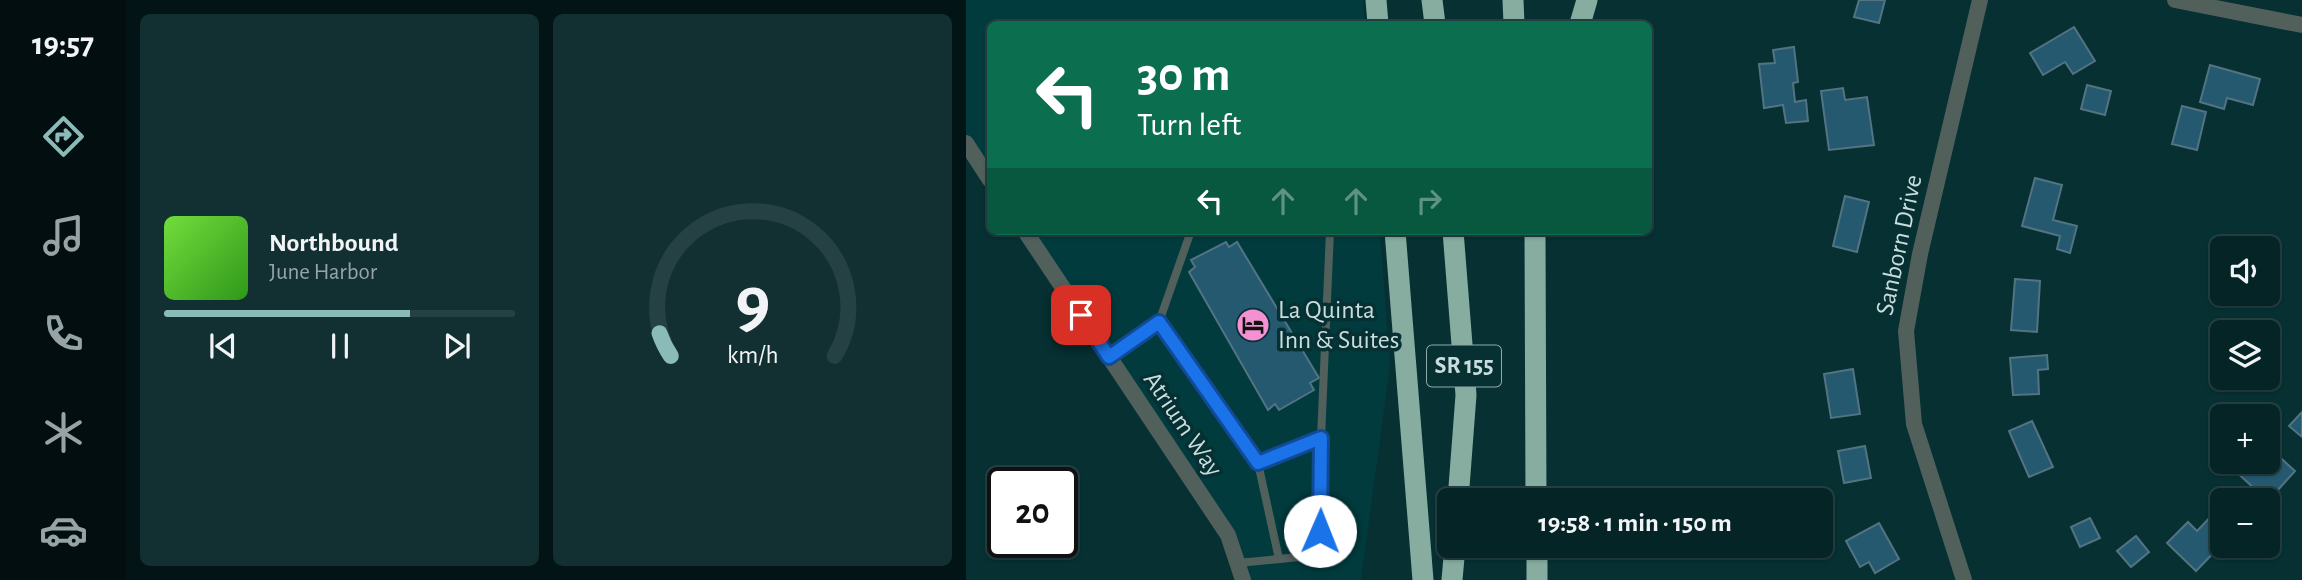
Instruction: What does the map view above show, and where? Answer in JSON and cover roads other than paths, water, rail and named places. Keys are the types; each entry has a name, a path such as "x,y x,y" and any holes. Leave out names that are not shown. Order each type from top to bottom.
{"highway":[{"path":"1376,0 1378,21"},
{"path":"1432,0 1435,21"},
{"path":"1513,0 1514,21"},
{"path":"1581,21 1587,0"},
{"path":"1395,235 1423,580"},
{"name":"SR 155","path":"1453,235 1466,395 1459,488"},
{"name":"SR 155","path":"1536,235 1536,488"},
{"path":"1452,580 1454,558"},
{"path":"1537,558 1538,580"}],"street":[{"name":"Sanborn Drive","path":"1964,580 1914,424 1906,331 1920,254 1980,0"},
{"path":"2175,0 2302,25"},
{"path":"966,143 987,175"},
{"name":"Atrium Way","path":"1028,235 1228,535 1244,580"}],"lane":[{"path":"1109,357 1159,322 1190,235"},
{"path":"1237,563 1320,555 1321,438 1330,235"},
{"path":"1159,322 1258,463 1279,559"},
{"path":"1258,463 1321,438"}],"place":[{"name":"La Quinta Inn & Suites","path":"1253,325"}]}
